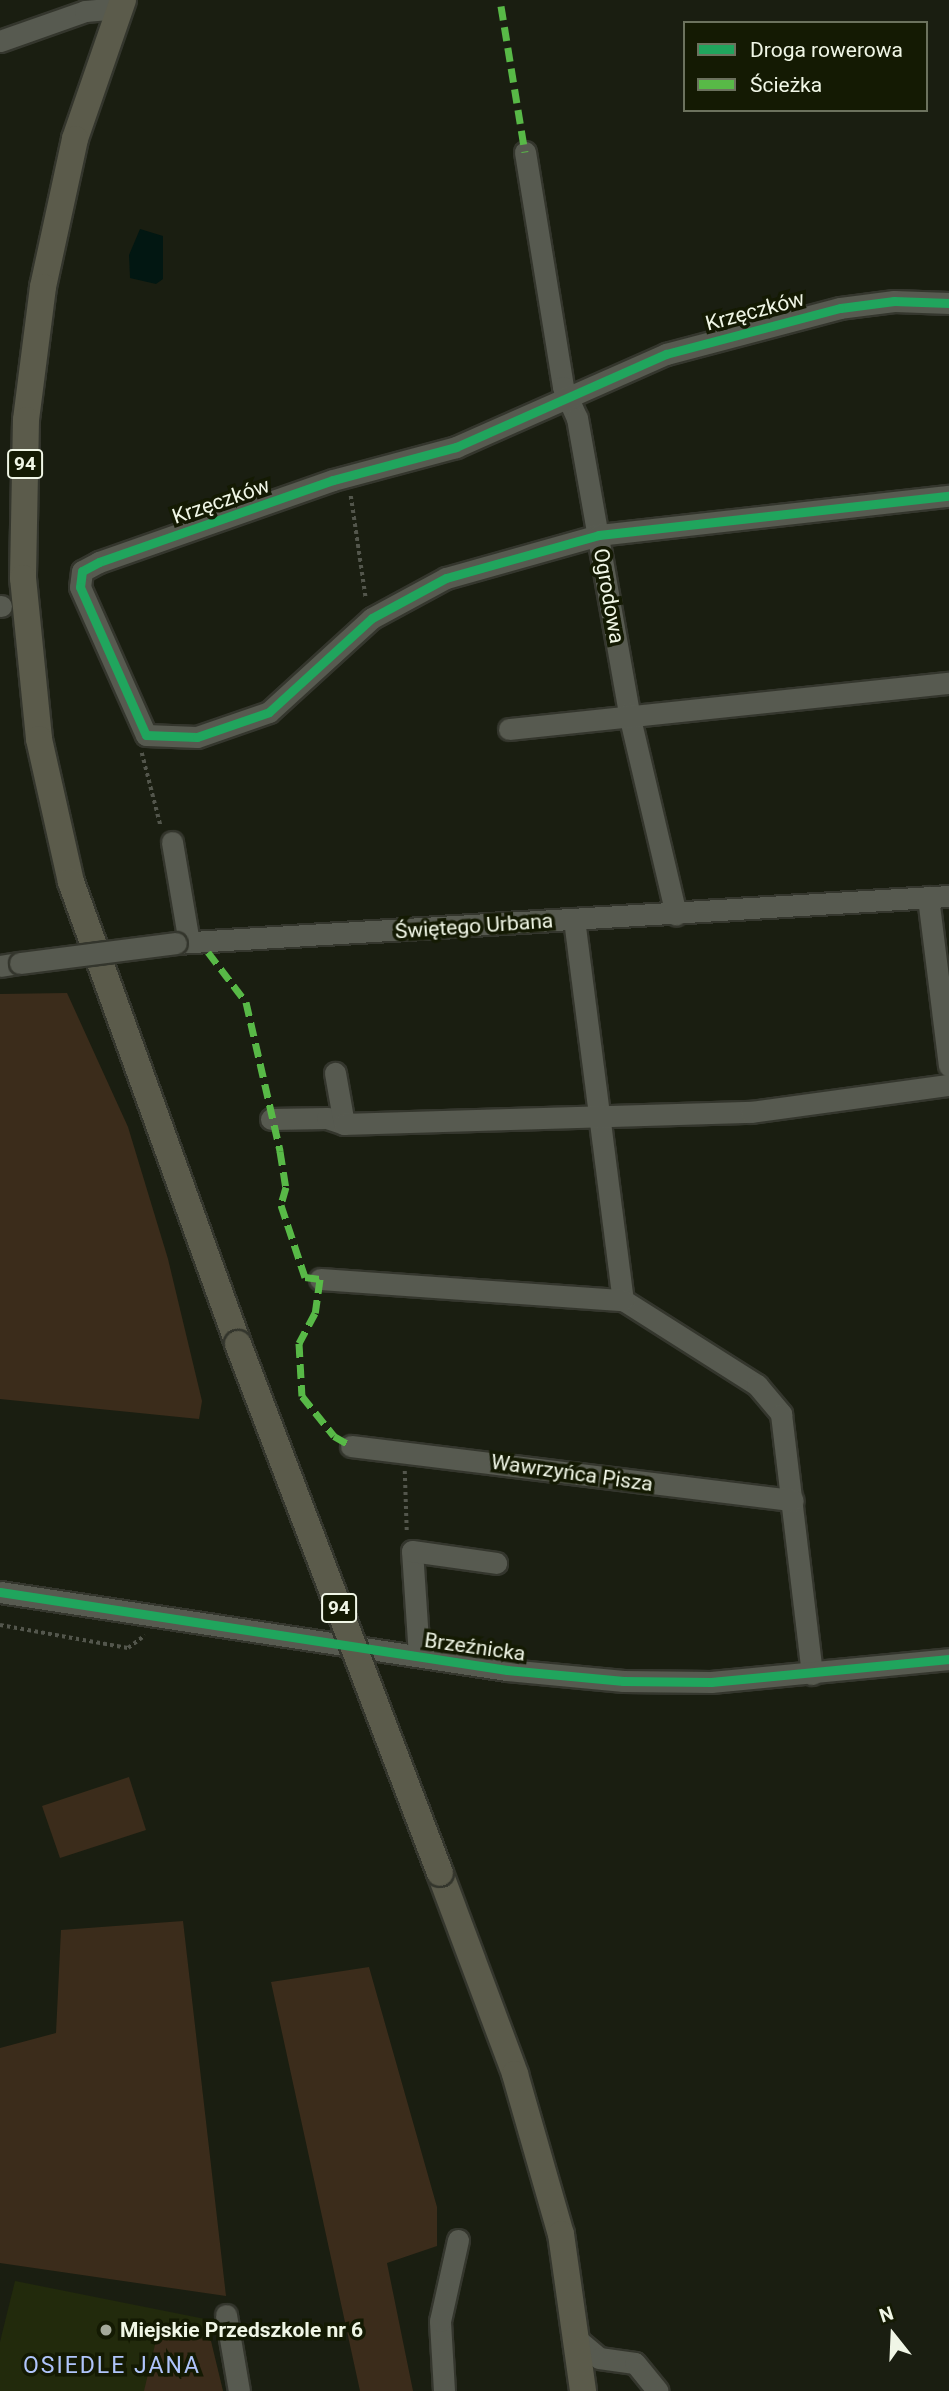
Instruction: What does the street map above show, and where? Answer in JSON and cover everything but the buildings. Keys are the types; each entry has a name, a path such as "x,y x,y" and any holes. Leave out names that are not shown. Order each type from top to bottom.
{"main road":[{"name":"94","path":"121,4 75,139 43,287 26,420 23,578 39,740 71,883 238,1344 515,2074 561,2234 579,2341 583,2391"}],"street":[{"path":"0,41 85,11 121,4"},
{"name":"Ogrodowa","path":"525,152 568,398 599,535 629,714 676,915"},
{"name":"Krzęczków","path":"146,735 84,605 82,571 333,480 456,447 666,354 799,316 894,301 949,303"},
{"path":"146,735 197,737 269,712 391,604 446,578 599,535 949,496"},
{"path":"509,729 629,714 949,683"},
{"path":"172,842 183,943"},
{"path":"938,896 949,1066"},
{"name":"Świętego Urbana","path":"10,964 183,943 676,915 938,896"},
{"path":"573,919 623,1300"},
{"path":"335,1073 344,1124"},
{"path":"271,1119 327,1118 344,1124 751,1112 949,1085"},
{"path":"320,1279 623,1300 770,1398 787,1436 812,1674"},
{"name":"Wawrzyńca Pisza","path":"351,1446 406,1450 793,1500"},
{"path":"419,1656 412,1551 496,1563"},
{"name":"Brzeźnicka","path":"0,1592 419,1656 623,1682 812,1674 949,1659"},
{"path":"444,2391 440,2321 458,2240"},
{"path":"226,2315 239,2391"},
{"path":"579,2341 600,2358 635,2363 658,2391"}],"path":[{"path":"349,490 367,604"},
{"path":"146,735 140,749 163,836 172,842"},
{"path":"406,1450 401,1491 412,1551"}],"shaded area":[{"path":"67,993 128,1127 168,1259 202,1401 199,1419 0,1399 0,994"},
{"path":"129,1777 146,1830 60,1858 42,1806"},
{"path":"183,1921 226,2296 0,2263 0,2048 56,2033 61,1930"},
{"path":"369,1967 437,2207 437,2246 387,2263 413,2391 360,2391 271,1982"},
{"name":"Miejskie Przedszkole nr 6","path":"15,2281 205,2319 223,2391 0,2391 0,2342"},
{"path":"159,2328 211,2341 223,2391 144,2391"}],"water":[{"path":"140,229 163,236 163,279 156,284 130,278 129,255"}],"marked path":[{"path":"501,6 525,152"},
{"path":"208,952 246,1002 280,1151 286,1187 281,1205 305,1277 320,1279 315,1313 299,1343 302,1396 334,1436 351,1446"}],"cycle path":[{"path":"949,303 894,301 840,308 666,354 456,447 333,480 99,562 82,571 80,587 146,735 197,737 269,712 372,618 446,578 599,535 949,496"},
{"path":"0,1592 507,1670 623,1681 711,1682 949,1659"}],"place":[{"name":"Miejskie Przedszkole nr 6","path":"106,2330"}],"district":[{"name":"OSIEDLE JANA","path":"112,2366"}]}
